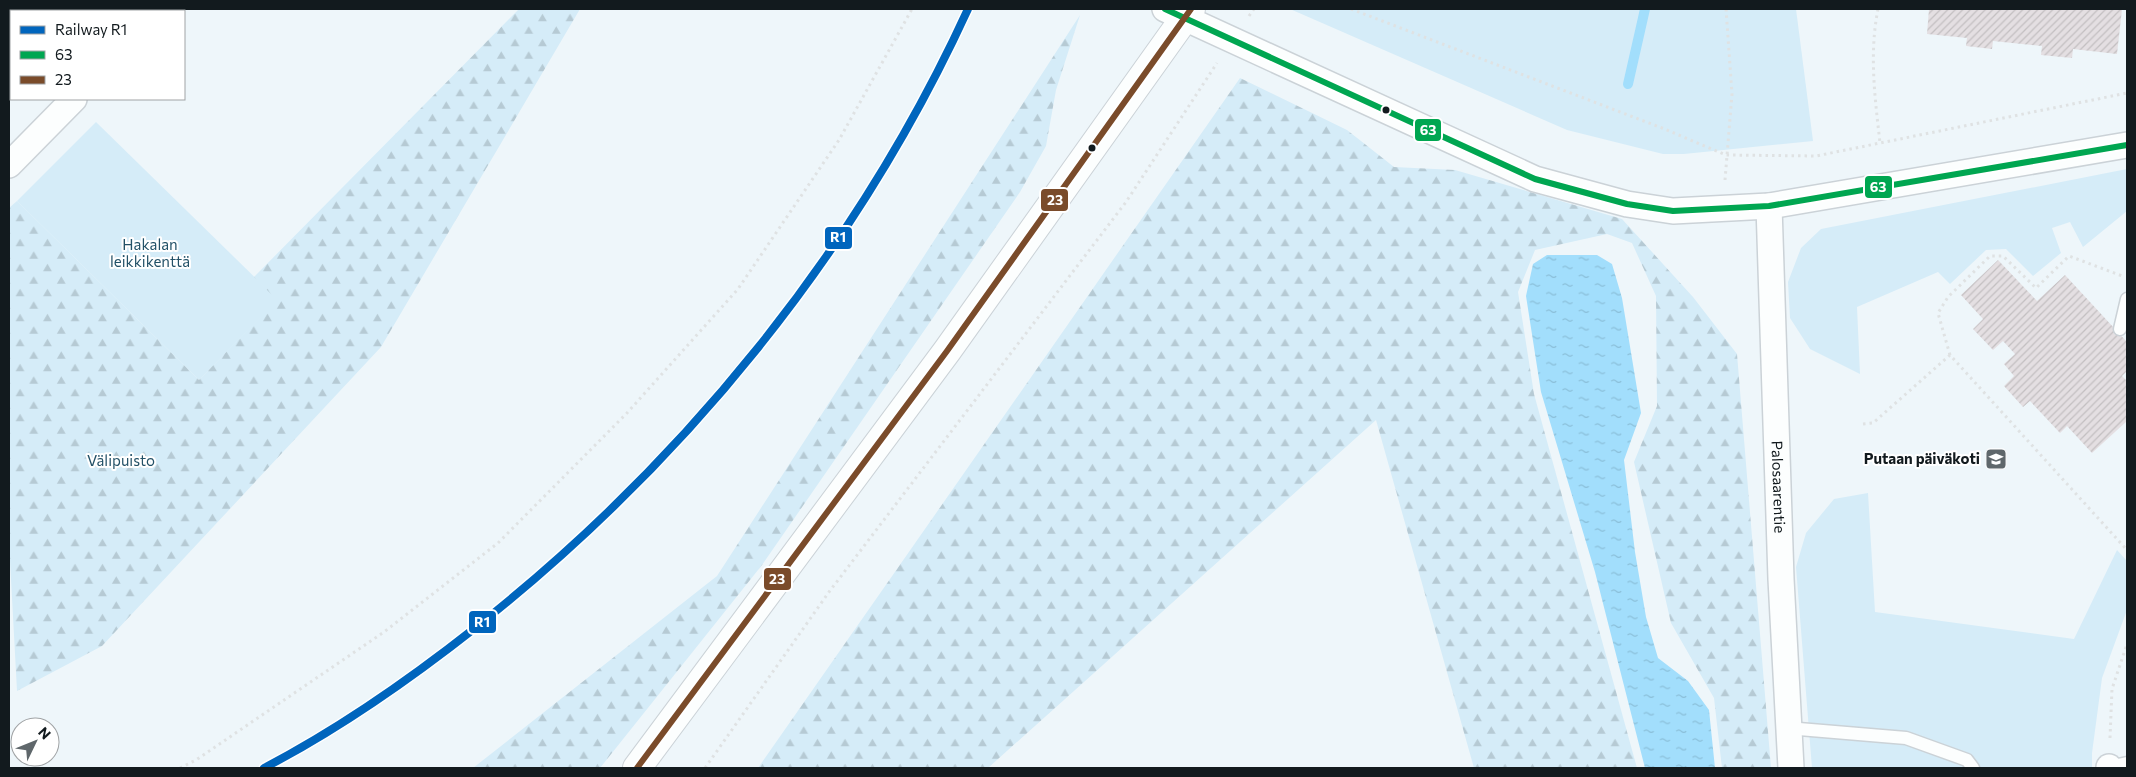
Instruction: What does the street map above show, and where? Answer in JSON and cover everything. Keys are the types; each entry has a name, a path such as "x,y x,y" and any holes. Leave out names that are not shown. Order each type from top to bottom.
{"street":[{"path":"637,768 947,350 1180,12 1232,39 1535,180 1627,204 1673,211 1769,206 2127,145"},
{"path":"9,164 22,154 73,100"},
{"name":"Palosaarentie","path":"1769,206 1787,728 1791,768"}],"lane":[{"path":"2120,329 2127,298"},
{"path":"1787,728 1906,738 1967,760 1973,768"}],"path":[{"path":"180,768 196,760 384,632 498,543 627,413 738,289 839,140 912,9"},
{"path":"705,768 829,592 1126,202 1232,39 1254,9"},
{"path":"1351,9 1726,155 1816,156 2127,93"},
{"path":"1726,9 1732,94 1726,155"},
{"path":"1878,9 1874,32 1874,85 1880,143"},
{"path":"2127,278 2069,256 2036,288 2003,256 1990,256 1948,297 1938,313 1950,355 2127,550"},
{"path":"1863,424 1873,423 1950,355"},
{"path":"2115,766 2112,689 2127,644"}],"green space":[{"name":"Välipuisto","path":"519,9 580,9 381,347 102,646 17,691 9,542 9,208 17,201 199,380 277,300 254,277"},
{"path":"1290,9 1796,9 1813,141 1684,154 1663,154 1567,130"},
{"path":"1080,15 1056,90 1046,146 1020,192 762,565 600,768 473,768 717,576"},
{"path":"1240,78 1347,130 1394,167 1455,170 1622,219 1693,297 1737,354 1771,768 1722,768 1714,698 1671,623 1634,462 1657,406 1656,296 1632,243 1607,234 1535,250 1518,292 1534,394 1637,768 1474,768 1376,420 988,768 758,768"},
{"name":"Hakalan leikkikenttä","path":"96,122 278,300 199,380 17,201"},
{"path":"2127,169 2127,211 2083,247 2070,222 2052,228 2061,253 2033,276 2006,249 1986,250 1950,284 1938,272 1857,307 1860,374 1810,349 1790,318 1788,282 1801,248 1821,229"},
{"path":"1868,493 1875,612 2074,639 2117,550 2127,561 2127,610 2102,678 2092,753 2092,768 1812,768 1796,567 1806,533 1834,499"}],"water":[{"path":"1547,255 1597,255 1612,264 1622,298 1641,413 1624,460 1635,552 1646,617 1658,658 1688,681 1709,710 1715,768 1645,768 1595,572 1541,392 1526,296 1533,264"}],"building":[{"path":"1929,9 2122,9 2117,54 2073,49 2072,58 2041,55 2042,46 1993,41 1992,49 1966,46 1967,38 1927,34"},
{"path":"1998,260 2037,301 2065,275 2127,342 2127,371 2122,376 2127,381 2127,421 2092,453 2067,426 2060,433 2030,401 2023,407 2004,386 2014,376 2004,364 2015,354 2003,341 1993,350 1973,329 1983,319 1961,295"}],"waterway":[{"path":"1628,84 1645,9"}],"rail line":[{"name":"R1","path":"264,768 319,737 373,703 475,628 552,564 625,496 694,423 758,347 818,268 874,185 924,98 968,9"}],"transit line":[{"name":"63","path":"1165,9 1535,179 1627,204 1673,211 1769,206 2127,145"},
{"name":"23","path":"637,768 947,351 1191,9"}],"place":[{"name":"Putaan päiväkoti","path":"1996,459"}]}
